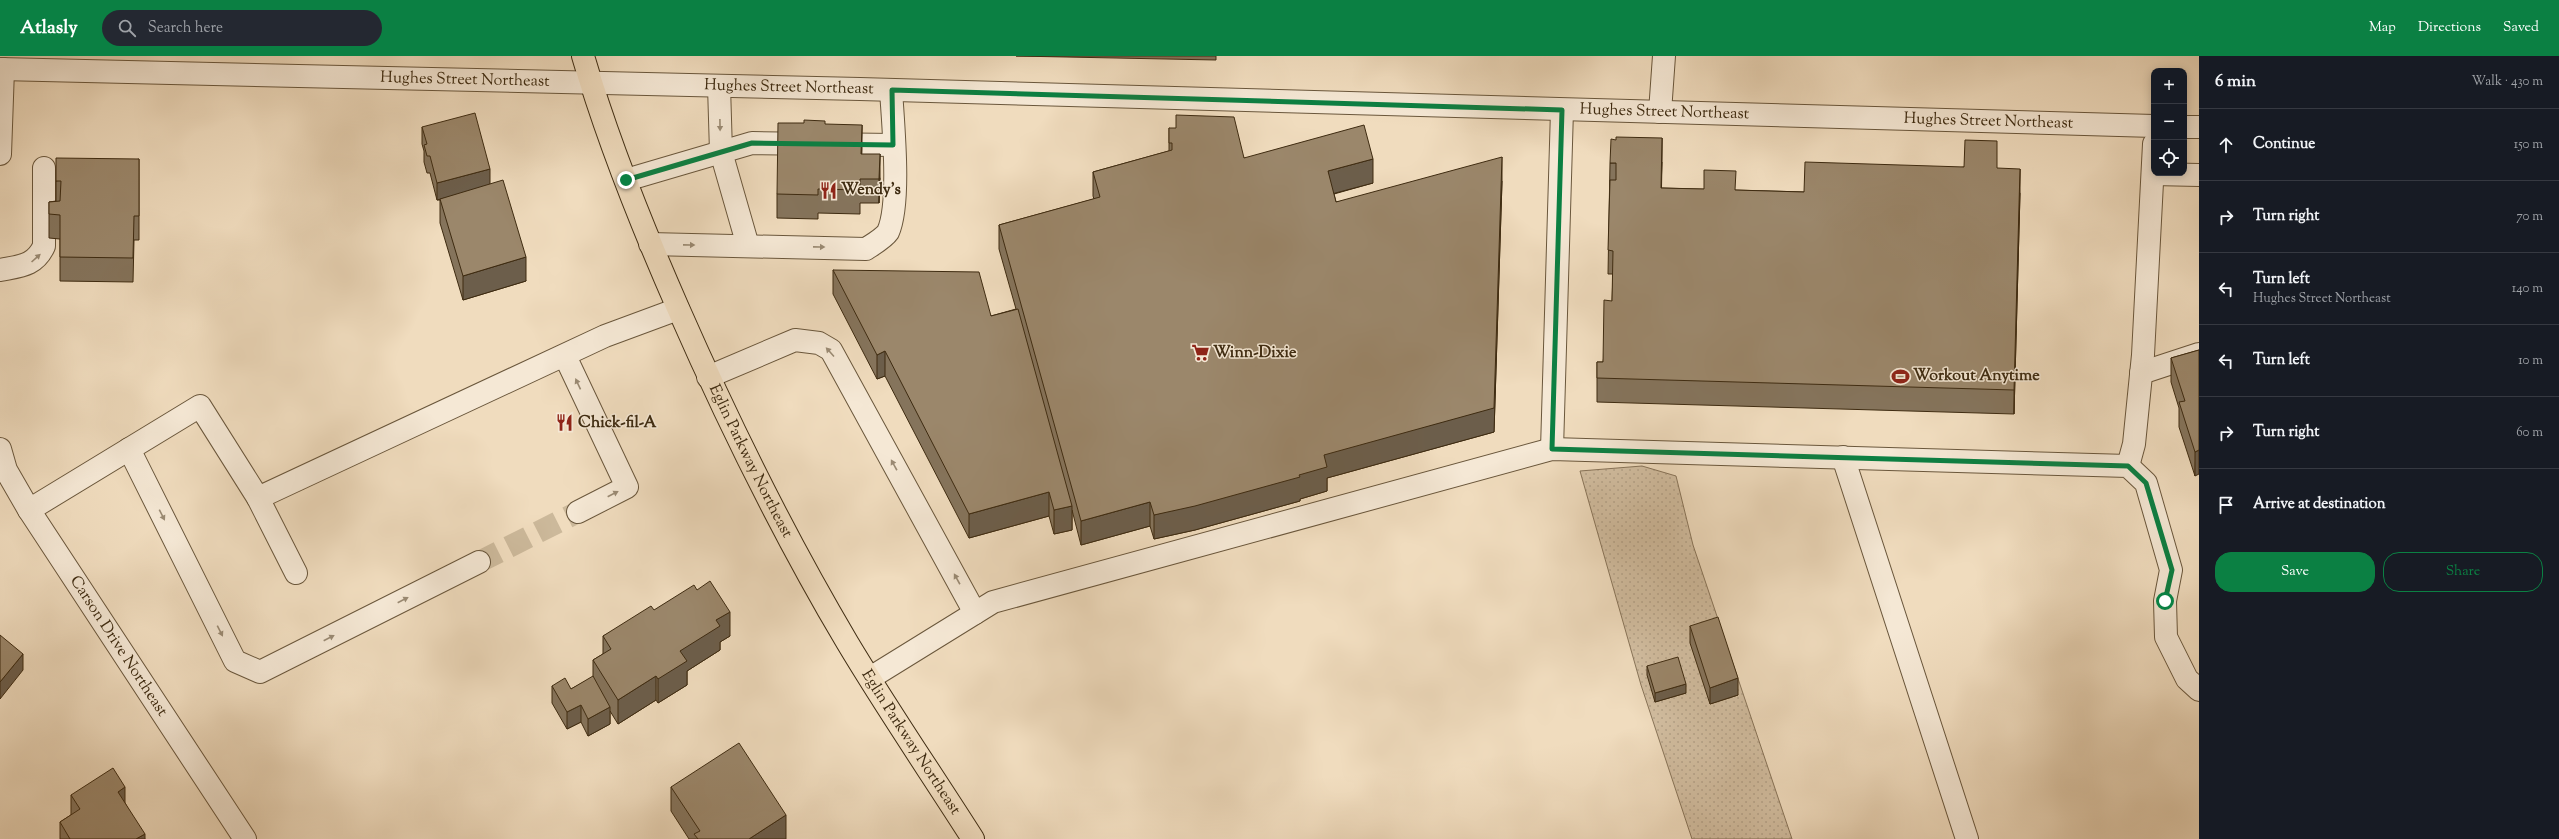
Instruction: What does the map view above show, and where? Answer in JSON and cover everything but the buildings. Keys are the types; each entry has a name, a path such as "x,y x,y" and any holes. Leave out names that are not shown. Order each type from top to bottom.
{"highway":[{"name":"Eglin Parkway Northeast","path":"583,56 591,84 650,244 708,377 746,457 801,561 870,678 973,839"}],"street":[{"path":"1660,112 1664,56"},
{"name":"Hughes Street Northeast","path":"1,69 892,90 2151,126"},
{"path":"0,154 1,69"},
{"path":"719,86 721,152 748,246"},
{"path":"650,244 866,248 874,244 887,233 892,212 894,190 892,90"},
{"path":"1552,449 1562,110"},
{"path":"2187,126 2199,127"},
{"path":"626,180 752,143 893,145"},
{"path":"0,270 28,265 40,256 44,246 44,168"},
{"path":"2187,175 2199,175"},
{"path":"2128,466 2134,444 2141,373 2153,176"},
{"path":"258,498 606,336 678,309"},
{"path":"708,377 795,340 819,343 831,350 975,613"},
{"path":"2141,373 2199,354"},
{"path":"565,356 627,487 578,512"},
{"path":"29,510 200,406 258,498 296,573"},
{"name":"Carson Drive Northeast","path":"0,449 6,470 8,494 29,510 245,839"},
{"path":"129,449 235,661 260,672 479,562"},
{"path":"870,678 993,602 1552,449 2128,466 2146,483 2172,570 2165,601 2166,637 2187,679 2199,690"},
{"path":"1843,457 1967,839"}],"shaded area":[{"path":"1642,466 1676,476 1693,545 1792,839 1692,839 1641,685 1580,471"}],"tunnel":[{"path":"479,562 578,512"}],"place":[{"name":"Wendy's","path":"828,190"},
{"name":"Winn-Dixie","path":"1200,353"},
{"name":"Workout Anytime","path":"1900,376"},
{"name":"Chick-fil-A","path":"565,423"}],"route":[{"path":"626,180 752,143 893,145 892,90 1562,110 1552,449 2088,463 2128,466 2146,483 2172,570 2165,601"}]}
